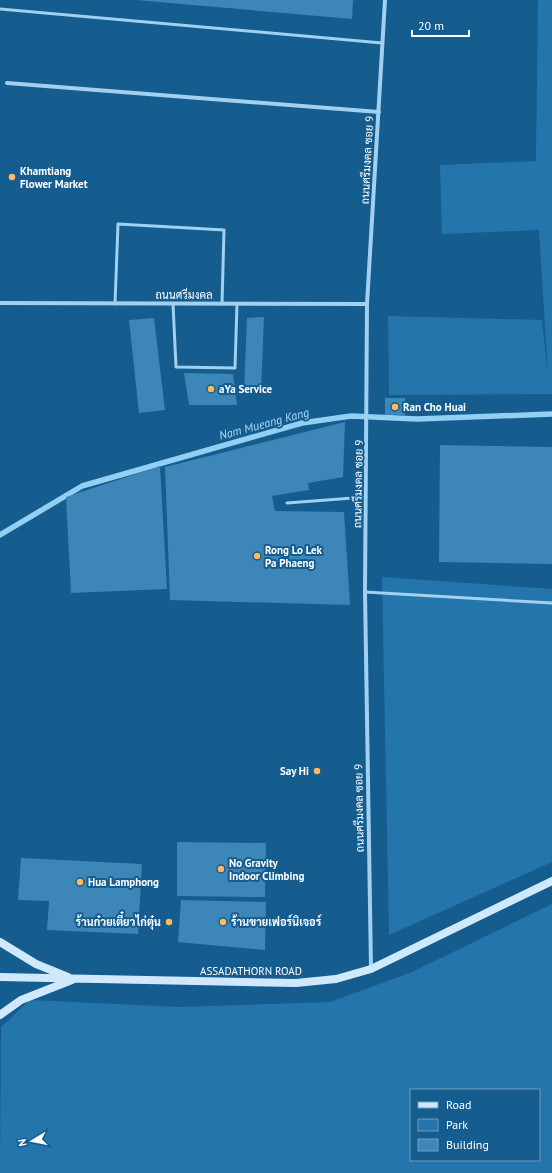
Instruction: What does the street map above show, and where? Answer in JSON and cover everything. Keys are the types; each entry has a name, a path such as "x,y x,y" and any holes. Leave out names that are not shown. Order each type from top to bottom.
{"street":[{"name":"ถนนศรีมงคล ซอย 9","path":"370,969 365,592 367,304 385,0"},
{"path":"7,83 379,112"},
{"name":"ถนนศรีมงคล","path":"0,303 367,304"},
{"name":"ASSADATHORN ROAD","path":"0,977 296,983 336,978 370,969 552,881"},
{"path":"0,942 36,964 74,979"},
{"path":"0,1015 21,1000 74,979"}],"lane":[{"path":"0,9 382,43"},
{"path":"115,304 118,224 224,230 222,304"},
{"path":"173,304 176,367 235,368 237,304"},
{"path":"287,502 366,497"},
{"path":"365,592 552,603"}],"green space":[{"path":"538,0 552,0 552,394 389,395 388,316 542,320 548,374 539,230 442,234 440,165 536,161"},
{"path":"382,577 552,589 552,862 389,935"},
{"path":"552,904 552,1173 0,1173 1,1027 30,1000 179,1007 330,1002 412,972"}],"building":[{"path":"136,0 353,0 352,19"},
{"path":"264,317 261,392 244,391 247,318"},
{"path":"154,318 165,410 139,413 129,320"},
{"name":"aYa Service","path":"184,373 233,374 237,405 189,405"},
{"name":"Ran Cho Huai","path":"385,398 405,398 405,415 385,415"},
{"name":"Rong Lo Lek Pa Phaeng","path":"345,422 343,477 308,483 309,490 272,496 275,511 344,512 350,605 170,600 165,467"},
{"path":"440,445 552,447 552,564 439,562"},
{"path":"160,466 167,589 71,593 66,497"},
{"name":"No Gravity Indoor Climbing","path":"177,842 266,843 265,897 177,896"},
{"name":"Hua Lamphong","path":"21,858 142,864 138,934 47,930 49,901 18,900"},
{"name":"ร้านขายเฟอร์นิเจอร์","path":"181,900 266,902 265,950 178,942"}],"waterway":[{"name":"Nam Mueang Kang","path":"0,535 82,486 302,423 351,416 417,419 552,414"}],"place":[{"name":"Khamtiang Flower Market","path":"12,177"},
{"name":"aYa Service","path":"211,389"},
{"name":"Ran Cho Huai","path":"395,407"},
{"name":"Rong Lo Lek Pa Phaeng","path":"257,556"},
{"name":"Say Hi","path":"317,771"},
{"name":"No Gravity Indoor Climbing","path":"221,869"},
{"name":"Hua Lamphong","path":"80,882"},
{"name":"ร้านก๋วยเตี๋ยวไก่ตุ๋น","path":"169,922"},
{"name":"ร้านขายเฟอร์นิเจอร์","path":"223,922"}]}
